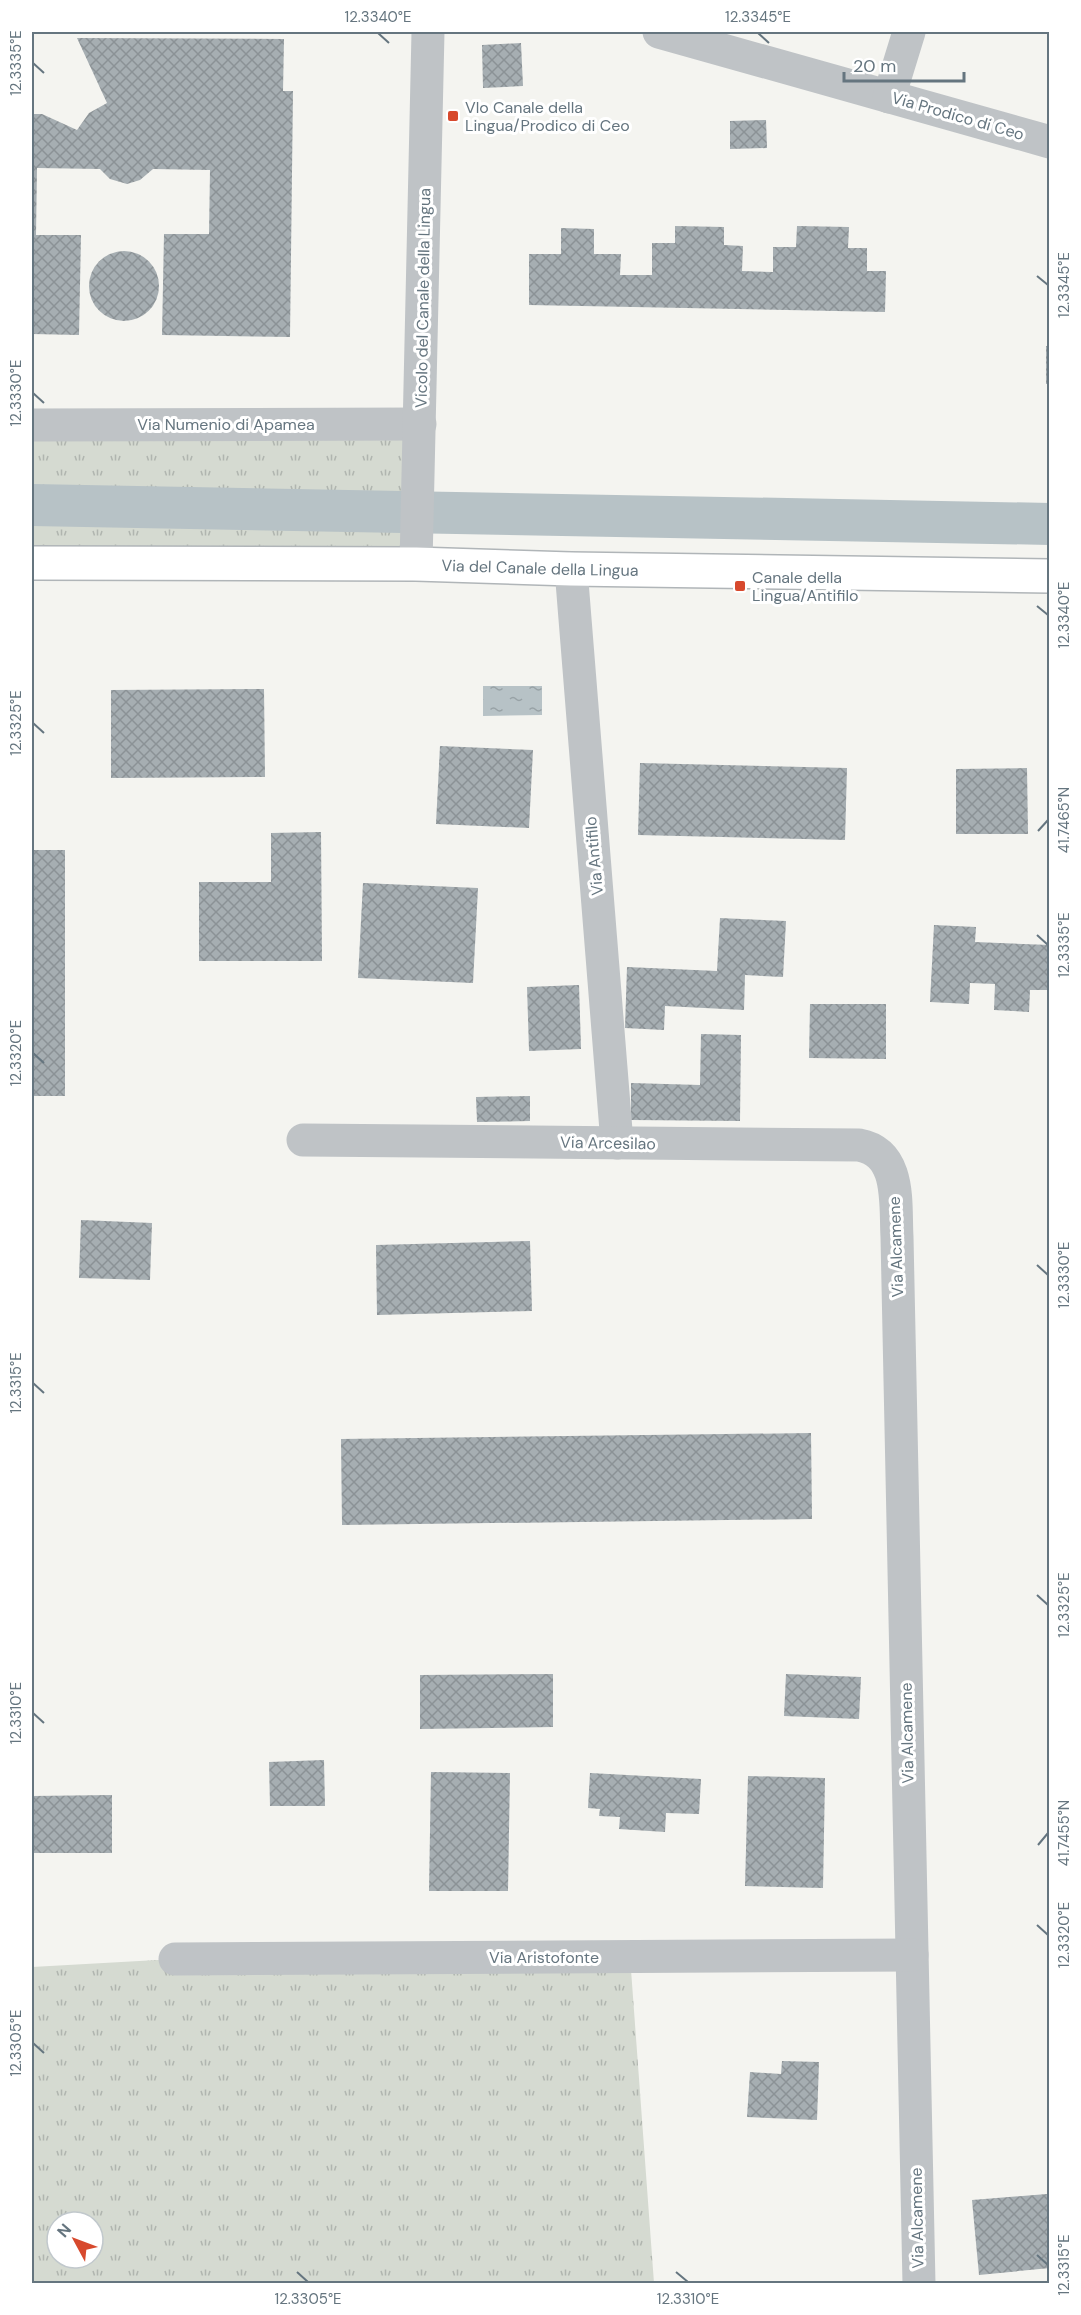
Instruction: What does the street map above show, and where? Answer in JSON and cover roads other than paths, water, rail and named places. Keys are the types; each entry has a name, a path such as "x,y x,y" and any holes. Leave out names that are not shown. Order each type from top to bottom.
{"street":[{"name":"Vicolo del Canale della Lingua","path":"416,553 428,32"},
{"name":"Via Prodico di Ceo","path":"659,32 1050,142"},
{"path":"889,97 909,32"},
{"name":"Via Numenio di Apamea","path":"32,425 420,424"},
{"name":"Via del Canale della Lingua","path":"32,563 416,553 571,569 1050,576"},
{"name":"Via Antifilo","path":"571,569 617,1143"},
{"name":"Via Arcesilao","path":"303,1140 859,1145 883,1156 894,1182"},
{"name":"Via Alcamene","path":"894,1182 919,2283"},
{"name":"Via Aristofonte","path":"175,1959 912,1955"}],"water":[{"path":"483,686 542,686 542,715 483,716"}],"waterway":[{"path":"32,505 1050,524"}],"place":[{"name":"Vlo Canale della Lingua/Prodico di Ceo","path":"453,116"},
{"name":"Canale della Lingua/Antifilo","path":"740,586"}]}
